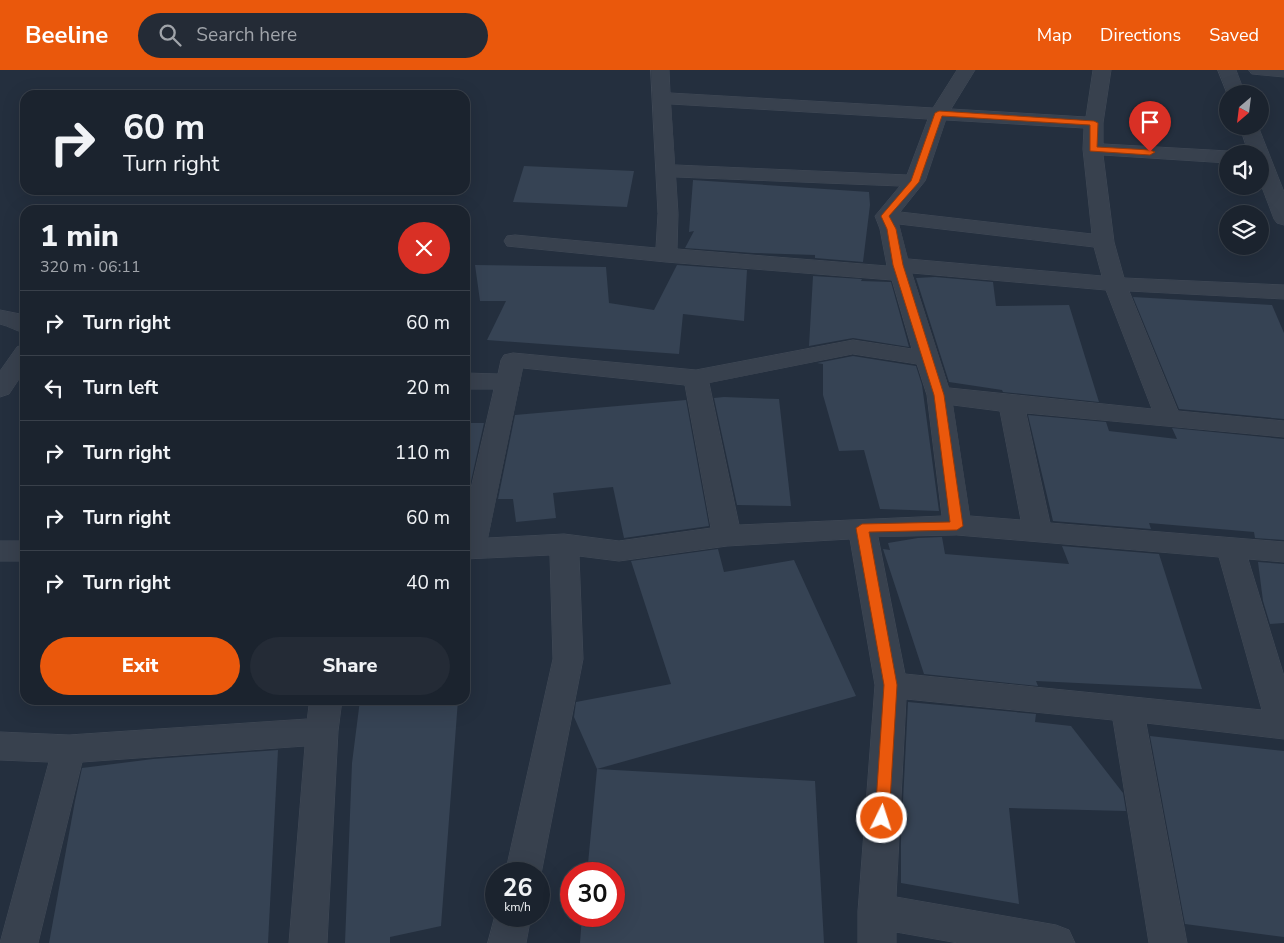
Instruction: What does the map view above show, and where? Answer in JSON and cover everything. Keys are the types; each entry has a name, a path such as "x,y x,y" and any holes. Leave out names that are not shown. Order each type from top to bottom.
{"street":[{"path":"660,70 668,214 666,256"},
{"path":"885,216 915,182 939,113 966,70"},
{"path":"1102,70 1094,123 1093,149 1103,242 1115,284 1168,418"},
{"path":"1227,70 1233,85"},
{"path":"1258,70 1284,72"},
{"path":"663,98 1094,123"},
{"path":"1093,149 1219,156"},
{"path":"1269,158 1284,160"},
{"path":"665,171 915,182"},
{"path":"1269,180 1284,219"},
{"path":"885,216 1103,242"},
{"path":"885,216 891,229 900,270 939,395 957,526"},
{"path":"516,240 666,256 1115,284 1284,292"},
{"path":"0,317 20,322"},
{"path":"470,541 513,360 696,378 853,347 927,358 939,395"},
{"path":"0,389 20,359"},
{"path":"696,378 727,536"},
{"path":"470,381 508,382"},
{"path":"939,395 1010,404 1284,430"},
{"path":"1010,404 1038,533"},
{"path":"470,549 564,544 619,551 727,536 862,528 957,526 1284,552"},
{"path":"862,528 891,685 877,927 1056,943"},
{"path":"526,862 568,659 564,544"},
{"path":"891,685 1127,708 1283,726 1231,549"},
{"path":"0,551 20,551"},
{"path":"1127,708 1168,943"},
{"path":"0,746 69,749 324,716 308,943"},
{"path":"20,943 69,749"},
{"path":"508,943 511,927"}],"building":[{"path":"524,166 634,171 627,207 513,202"},
{"path":"693,180 869,192 870,205 863,262 815,258 815,255 685,248 694,231 689,232"},
{"path":"475,265 606,267 609,303 654,310 677,265 747,270 744,321 683,314 679,354 487,340 506,301 480,301"},
{"path":"813,276 891,282 909,347 853,338 809,346"},
{"path":"935,277 993,282 996,306 1069,305 1099,402 1003,392 1002,390 949,382 916,278"},
{"path":"1133,297 1272,305 1284,333 1284,419 1179,409"},
{"path":"853,356 916,366 922,385 939,511 880,509 864,450 839,451 823,395 823,364 817,363"},
{"path":"714,398 779,399 791,506 737,505"},
{"path":"686,400 709,526 624,538 613,487 553,493 556,518 516,522 513,499 498,499 515,415"},
{"path":"1028,415 1106,422 1109,431 1177,439 1172,428 1284,439 1284,540 1255,538 1254,532 1149,523 1151,529 1053,521"},
{"path":"470,423 484,423 470,486"},
{"path":"942,537 945,554 1069,564 1062,546 1159,554 1202,689 1036,681 1038,686 924,674 883,549 890,550 888,543 918,538"},
{"path":"718,549 724,572 794,560 856,696 597,769 574,717 576,702 671,684 631,561"},
{"path":"1258,562 1284,564 1284,623 1270,624 1263,601"},
{"path":"908,702 1036,714 1035,722 1071,726 1123,793 1126,811 1009,808 1019,904 901,883 901,840"},
{"path":"359,705 458,705 441,926 390,937 390,943 345,943 352,763"},
{"path":"1150,736 1284,751 1284,937 1185,924"},
{"path":"278,750 268,943 49,943 82,768 153,759"},
{"path":"597,769 815,781 824,943 580,943 581,927 625,927 625,862 588,862"}],"route":[{"path":"882,818 891,685 862,528 957,526 939,395 898,265 891,229 885,216 915,182 939,113 1094,123 1093,149 1150,152"}]}
